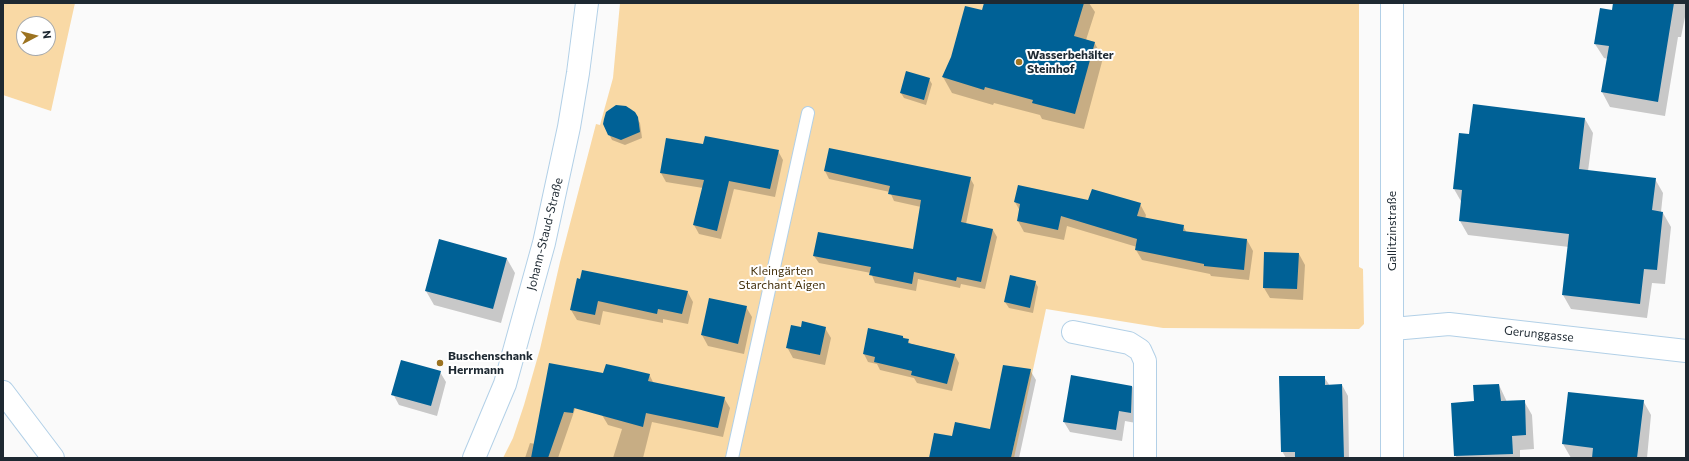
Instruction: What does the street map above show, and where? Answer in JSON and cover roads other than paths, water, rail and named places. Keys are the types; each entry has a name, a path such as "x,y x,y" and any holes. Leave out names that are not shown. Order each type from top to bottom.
{"street":[{"name":"Johann-Staud-Straße","path":"474,458 505,384 544,243 569,127 587,3"},
{"name":"Gallitzinstraße","path":"1392,3 1392,458"},
{"name":"Gerunggasse","path":"1393,329 1448,324 1686,351"},
{"path":"1073,332 1129,344 1140,350 1145,361 1146,458"},
{"path":"3,392 53,458"}],"lane":[{"path":"732,458 808,113"}],"place":[{"name":"Wasserbehälter Steinhof","path":"1019,62"},
{"name":"Buschenschank Herrmann","path":"440,363"}],"park label":[{"name":"Kleingärten Starchant Aigen","path":"782,278"}]}
